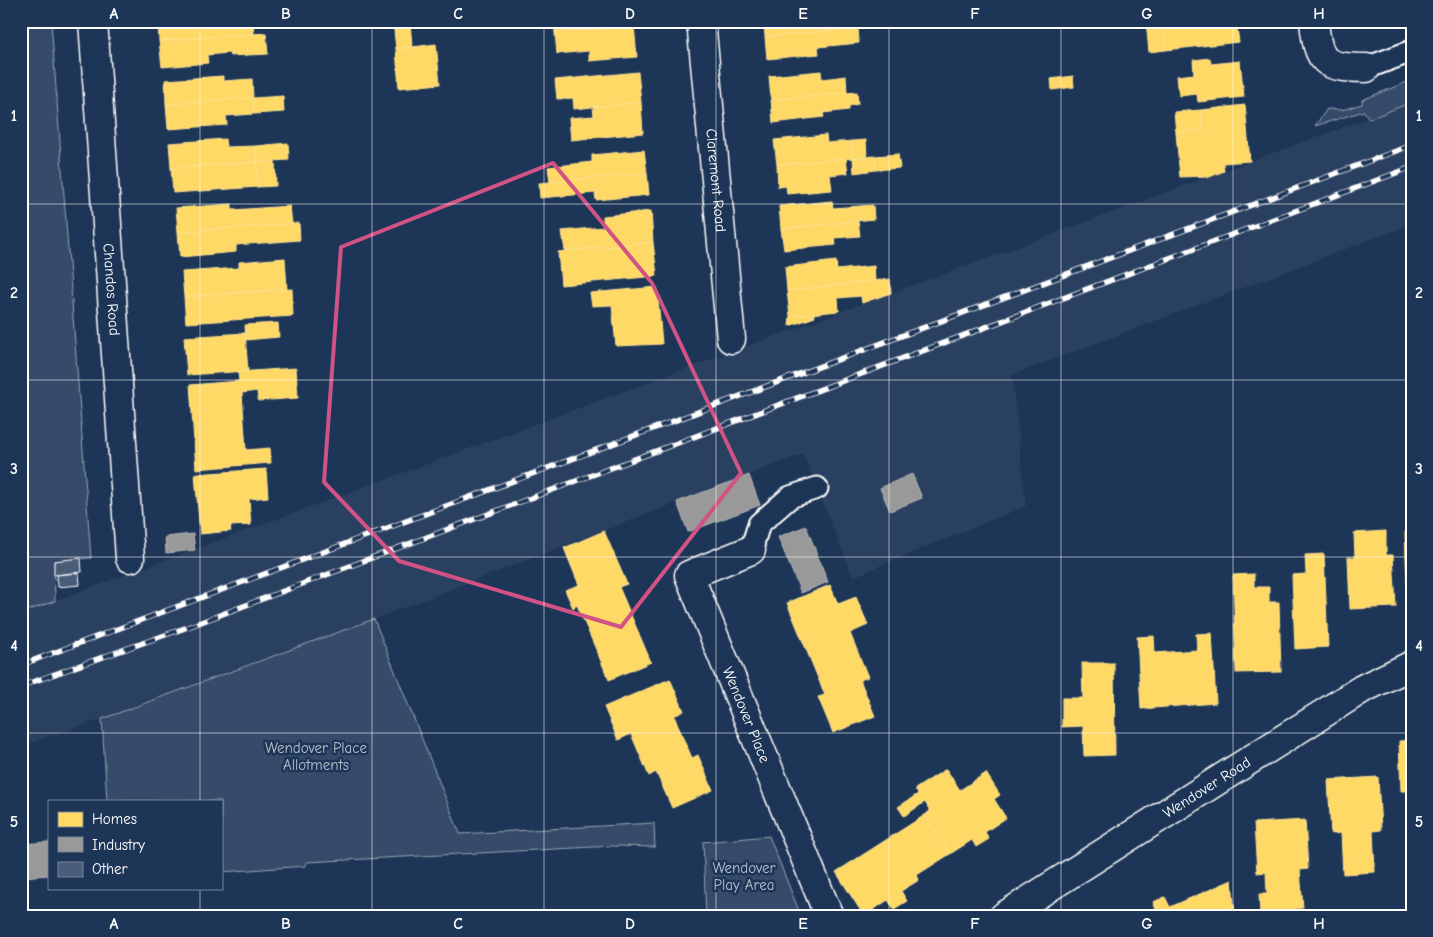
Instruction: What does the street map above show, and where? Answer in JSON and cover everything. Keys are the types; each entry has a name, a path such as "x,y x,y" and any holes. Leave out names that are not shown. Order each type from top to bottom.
{"street":[{"name":"Chandos Road","path":"93,21 130,558"},
{"name":"Claremont Road","path":"701,21 731,339"},
{"path":"1314,21 1316,42 1324,61 1339,68 1366,68"},
{"name":"Wendover Place","path":"751,550 689,575 829,916"},
{"name":"Wendover Road","path":"1004,916 1362,689 1412,664"}],"lane":[{"path":"1366,68 1412,51"},
{"path":"751,550 759,524 790,497 817,488"}],"highlighted area":[{"path":"553,163 652,283 741,473 621,627 399,561 324,482 341,247"}],"shaded area":[{"path":"1412,102 1412,224 1012,375 1026,506 853,577 803,454 374,619 102,719 21,746 21,613"}],"green space":[{"path":"21,21 51,21 91,558 54,561 55,601 21,613"},
{"path":"1412,80 1412,102 1369,119 1364,111 1315,126 1327,109 1342,110 1362,104 1362,100"},
{"name":"Wendover Place Allotments","path":"374,619 460,834 654,823 655,847 613,846 307,862 306,866 222,872 222,800 107,800 102,719"},
{"name":"Wendover Play Area","path":"769,836 801,916 706,916 703,842"}],"building: Homes":[{"path":"158,21 253,21 254,34 159,41"},
{"path":"393,21 410,21 412,47 396,49"},
{"path":"554,21 633,21 634,26 555,33"},
{"path":"764,21 857,21 858,28 765,37"},
{"path":"1146,21 1189,21 1190,23 1163,25 1166,50 1149,52"},
{"path":"1189,21 1236,21 1239,42 1166,50 1163,25"},
{"path":"634,26 637,57 589,61 589,51 557,54 555,33"},
{"path":"858,28 859,43 818,47 819,54 767,59 765,37"},
{"path":"266,33 268,54 230,56 229,53 207,55 208,63 162,67 159,41"},
{"path":"436,44 440,84 399,88 396,49"},
{"path":"1210,58 1211,64 1240,61 1244,97 1198,102 1197,94 1179,96 1177,76 1194,74 1193,60"},
{"path":"821,71 822,79 846,76 847,93 771,100 769,76"},
{"path":"638,72 641,102 574,109 573,98 557,99 555,80"},
{"path":"223,76 223,81 252,79 253,98 166,104 165,80"},
{"path":"1073,76 1074,87 1052,90 1051,79"},
{"path":"857,92 858,104 849,106 849,110 823,113 824,117 773,123 771,100"},
{"path":"283,96 284,112 254,114 253,98"},
{"path":"253,98 254,114 226,116 227,125 168,129 166,104"},
{"path":"641,102 643,133 571,140 569,118 594,116 593,107"},
{"path":"1245,105 1250,161 1223,163 1224,171 1207,178 1207,176 1180,177 1176,133 1203,130 1201,110"},
{"path":"1201,110 1203,130 1176,133 1174,112"},
{"path":"826,135 827,143 852,141 853,158 777,165 774,140"},
{"path":"225,139 226,147 256,146 257,162 171,168 169,143"},
{"path":"866,140 867,156 853,158 852,141"},
{"path":"288,143 289,160 257,162 256,146"},
{"path":"644,150 647,173 550,182 548,167 592,162 592,155"},
{"path":"898,154 900,168 876,170 875,156"},
{"path":"875,156 876,170 854,173 853,158"},
{"path":"846,158 848,173 830,175 832,190 787,194 786,186 778,187 777,165"},
{"path":"275,161 276,186 258,187 257,162"},
{"path":"257,162 258,187 173,193 171,168"},
{"path":"647,173 649,195 596,200 595,193 540,198 539,183"},
{"path":"832,201 833,208 873,205 874,219 781,229 779,206"},
{"path":"232,204 232,210 290,206 292,224 178,232 176,208"},
{"path":"651,211 653,242 565,251 562,231 603,227 603,216"},
{"path":"858,221 860,236 835,238 836,245 784,250 781,229"},
{"path":"299,223 300,240 236,245 236,252 180,257 178,232"},
{"path":"653,242 657,276 561,285 558,252"},
{"path":"285,258 287,289 184,297 182,272 239,268 239,262"},
{"path":"836,261 837,270 874,266 875,281 787,291 785,267"},
{"path":"890,279 891,293 862,303 861,296 838,298 839,311 790,316 787,291"},
{"path":"657,287 662,344 616,346 612,305 592,306 590,293"},
{"path":"292,289 293,316 186,323 184,297"},
{"path":"814,314 815,317 789,326 790,316"},
{"path":"278,323 279,337 246,340 245,325"},
{"path":"245,333 248,371 187,375 184,337"},
{"path":"296,368 298,398 258,401 257,391 242,393 246,450 270,448 271,463 196,469 190,385 239,381 238,372"},
{"path":"266,469 268,497 249,499 251,525 230,526 231,531 200,534 195,474"},
{"path":"1410,482 1412,482 1412,532"},
{"path":"604,531 627,584 619,587 651,662 609,680 577,605 573,608 565,590 579,585 564,548"},
{"path":"1386,531 1386,555 1393,555 1396,607 1350,609 1348,557 1355,557 1354,533"},
{"path":"1405,532 1412,532 1412,583 1407,584"},
{"path":"1324,554 1328,647 1295,649 1292,575 1306,574 1305,555"},
{"path":"1254,574 1254,587 1269,587 1269,602 1279,602 1281,672 1236,673 1233,575"},
{"path":"830,585 838,604 856,597 868,625 850,633 868,677 860,680 875,716 833,733 818,697 825,695 787,603"},
{"path":"1212,633 1216,703 1141,709 1137,637 1154,636 1155,653 1197,650 1196,634"},
{"path":"1082,663 1114,663 1115,755 1084,756 1083,726 1062,727 1062,698 1083,698"},
{"path":"670,679 684,711 674,716 692,758 698,755 713,790 672,808 656,772 649,776 631,734 618,740 604,707"},
{"path":"1412,740 1412,836 1410,791 1401,791 1399,741"},
{"path":"946,769 960,790 986,773 1000,795 994,799 1006,818 985,832 989,839 976,847 972,840 950,854 925,815 930,811 925,802 904,816 898,807 918,794 915,789"},
{"path":"1378,777 1381,830 1373,831 1375,872 1343,874 1341,833 1331,834 1328,780"},
{"path":"925,815 950,854 917,875 919,880 901,891 907,901 894,909 888,900 864,916 836,872"},
{"path":"1305,820 1308,869 1300,870 1303,908 1294,909 1294,915 1260,916 1259,894 1267,894 1266,872 1257,873 1254,823"},
{"path":"1232,880 1235,916 1149,916 1157,912 1153,902 1165,897 1170,907"}],"building: Industry":[{"path":"912,474 922,498 890,511 880,488"},
{"path":"749,475 760,505 688,532 677,502"},
{"path":"806,526 828,582 801,593 778,537"},
{"path":"193,534 195,550 166,553 165,537"},
{"path":"48,842 48,875 21,877 21,844"}],"building: Other":[{"path":"81,558 82,572 54,575 54,561"},
{"path":"79,573 80,585 58,587 57,575"}],"railway":[{"path":"21,665 1412,145"},
{"path":"21,686 185,628 1412,167"}]}
